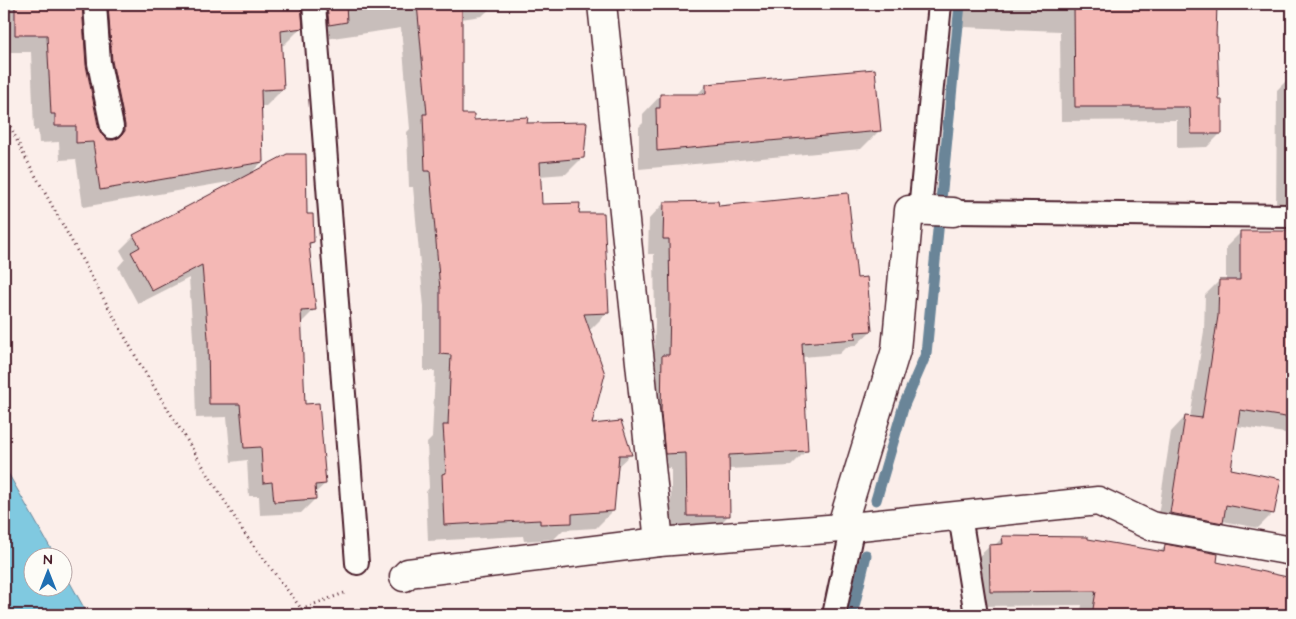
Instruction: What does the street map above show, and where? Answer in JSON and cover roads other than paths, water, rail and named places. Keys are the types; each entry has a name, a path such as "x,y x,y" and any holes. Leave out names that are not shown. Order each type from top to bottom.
{"street":[{"path":"602,4 659,542"},
{"path":"847,527 896,350 910,210 953,212"},
{"path":"404,577 408,573 659,542 847,527 1098,501 1151,526 1292,552"}],"lane":[{"path":"94,4 98,63 112,127"},
{"path":"314,4 357,563"},
{"path":"920,210 940,4"},
{"path":"953,212 1292,216"},
{"path":"960,516 976,615"},
{"path":"834,615 847,527"}],"water":[{"path":"4,466 49,546 22,546 22,596 72,596 72,586 88,615 4,615"}],"waterway":[{"path":"876,500 904,405 926,354 960,4"},
{"path":"852,615 866,555"}]}
